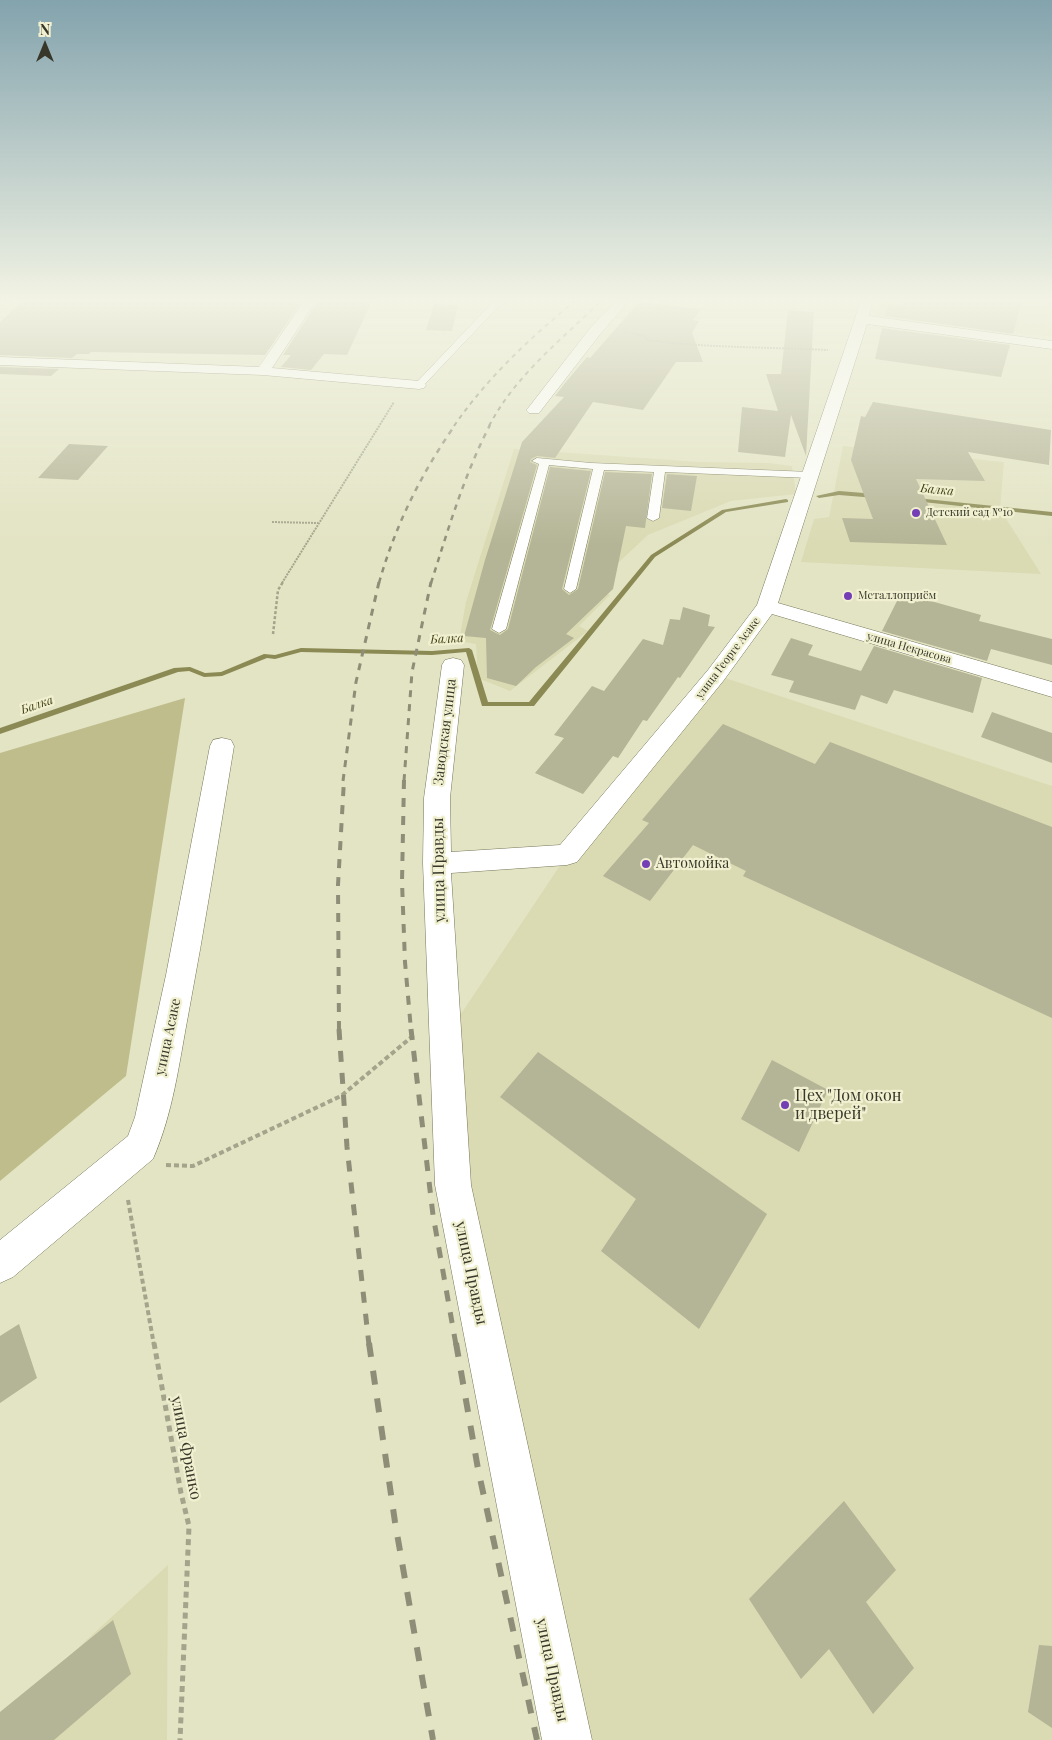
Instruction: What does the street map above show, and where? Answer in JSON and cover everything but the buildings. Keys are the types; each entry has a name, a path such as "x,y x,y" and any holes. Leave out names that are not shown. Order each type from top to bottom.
{"street":[{"path":"392,382 413,384"},
{"path":"534,410 556,382"},
{"name":"улица Георге Асаке","path":"437,863 567,855 716,675 767,606 841,382"},
{"name":"улица Некрасова","path":"767,606 1052,690"},
{"name":"Заводская улица","path":"437,798 453,665"},
{"name":"улица Асаке","path":"0,1264 142,1147 152,1117 181,975 222,746"},
{"name":"улица Правды","path":"437,798 437,863 454,1185 567,1740"}],"lane":[{"path":"499,629 541,462 598,467 810,475"},
{"path":"570,589 598,467"},
{"path":"653,518 660,469"}],"path":[{"path":"273,634 278,590 391,407 413,384"},
{"path":"272,522 318,524"},
{"path":"193,1166 341,1096 444,1011"},
{"name":"улица Франко","path":"121,1164 189,1526 180,1740"}],"shaded area":[{"name":"Детский сад №10","path":"843,446 1004,462 1000,509 1041,574 801,562 814,519 829,517"},
{"path":"514,449 700,462 769,463 792,466 796,494 731,501 648,535 592,587 610,595 579,626 588,631 510,691 478,678 476,644 459,641 466,602"},
{"path":"716,675 1052,786 1052,1740 567,1740 445,1038 567,855"},
{"path":"185,698 126,1076 0,1181 0,753"},
{"path":"168,1565 167,1740 0,1740 0,1720"}],"waterway":[{"name":"Балка","path":"819,496 839,493 876,496"},
{"name":"Балка","path":"916,500 1052,514"},
{"name":"Балка","path":"0,731 177,670 190,669 204,675 222,674 266,656 275,657 301,650 432,653 469,650 485,704 531,704 653,556 724,511 786,501"}],"railway":[{"path":"454,426 488,382"},
{"path":"489,426 519,382"},
{"path":"379,583 385,562 410,501 431,462 455,425"},
{"path":"431,583 464,483 490,425"},
{"path":"343,781 356,682 379,582"},
{"path":"404,781 412,672 431,582"},
{"path":"339,1030 338,885 344,780"},
{"path":"404,780 402,882 405,962 411,1030"},
{"path":"339,1029 347,1147 369,1345"},
{"path":"411,1029 433,1215 456,1345"},
{"path":"369,1343 395,1522 433,1740"},
{"path":"456,1343 478,1469 537,1740"}],"place":[{"name":"Детский сад №10","path":"916,513"},
{"name":"Металлоприём","path":"848,596"},
{"name":"Автомойка","path":"646,864"},
{"name":"Цех \"Дом окон и дверей\"","path":"785,1105"}]}
